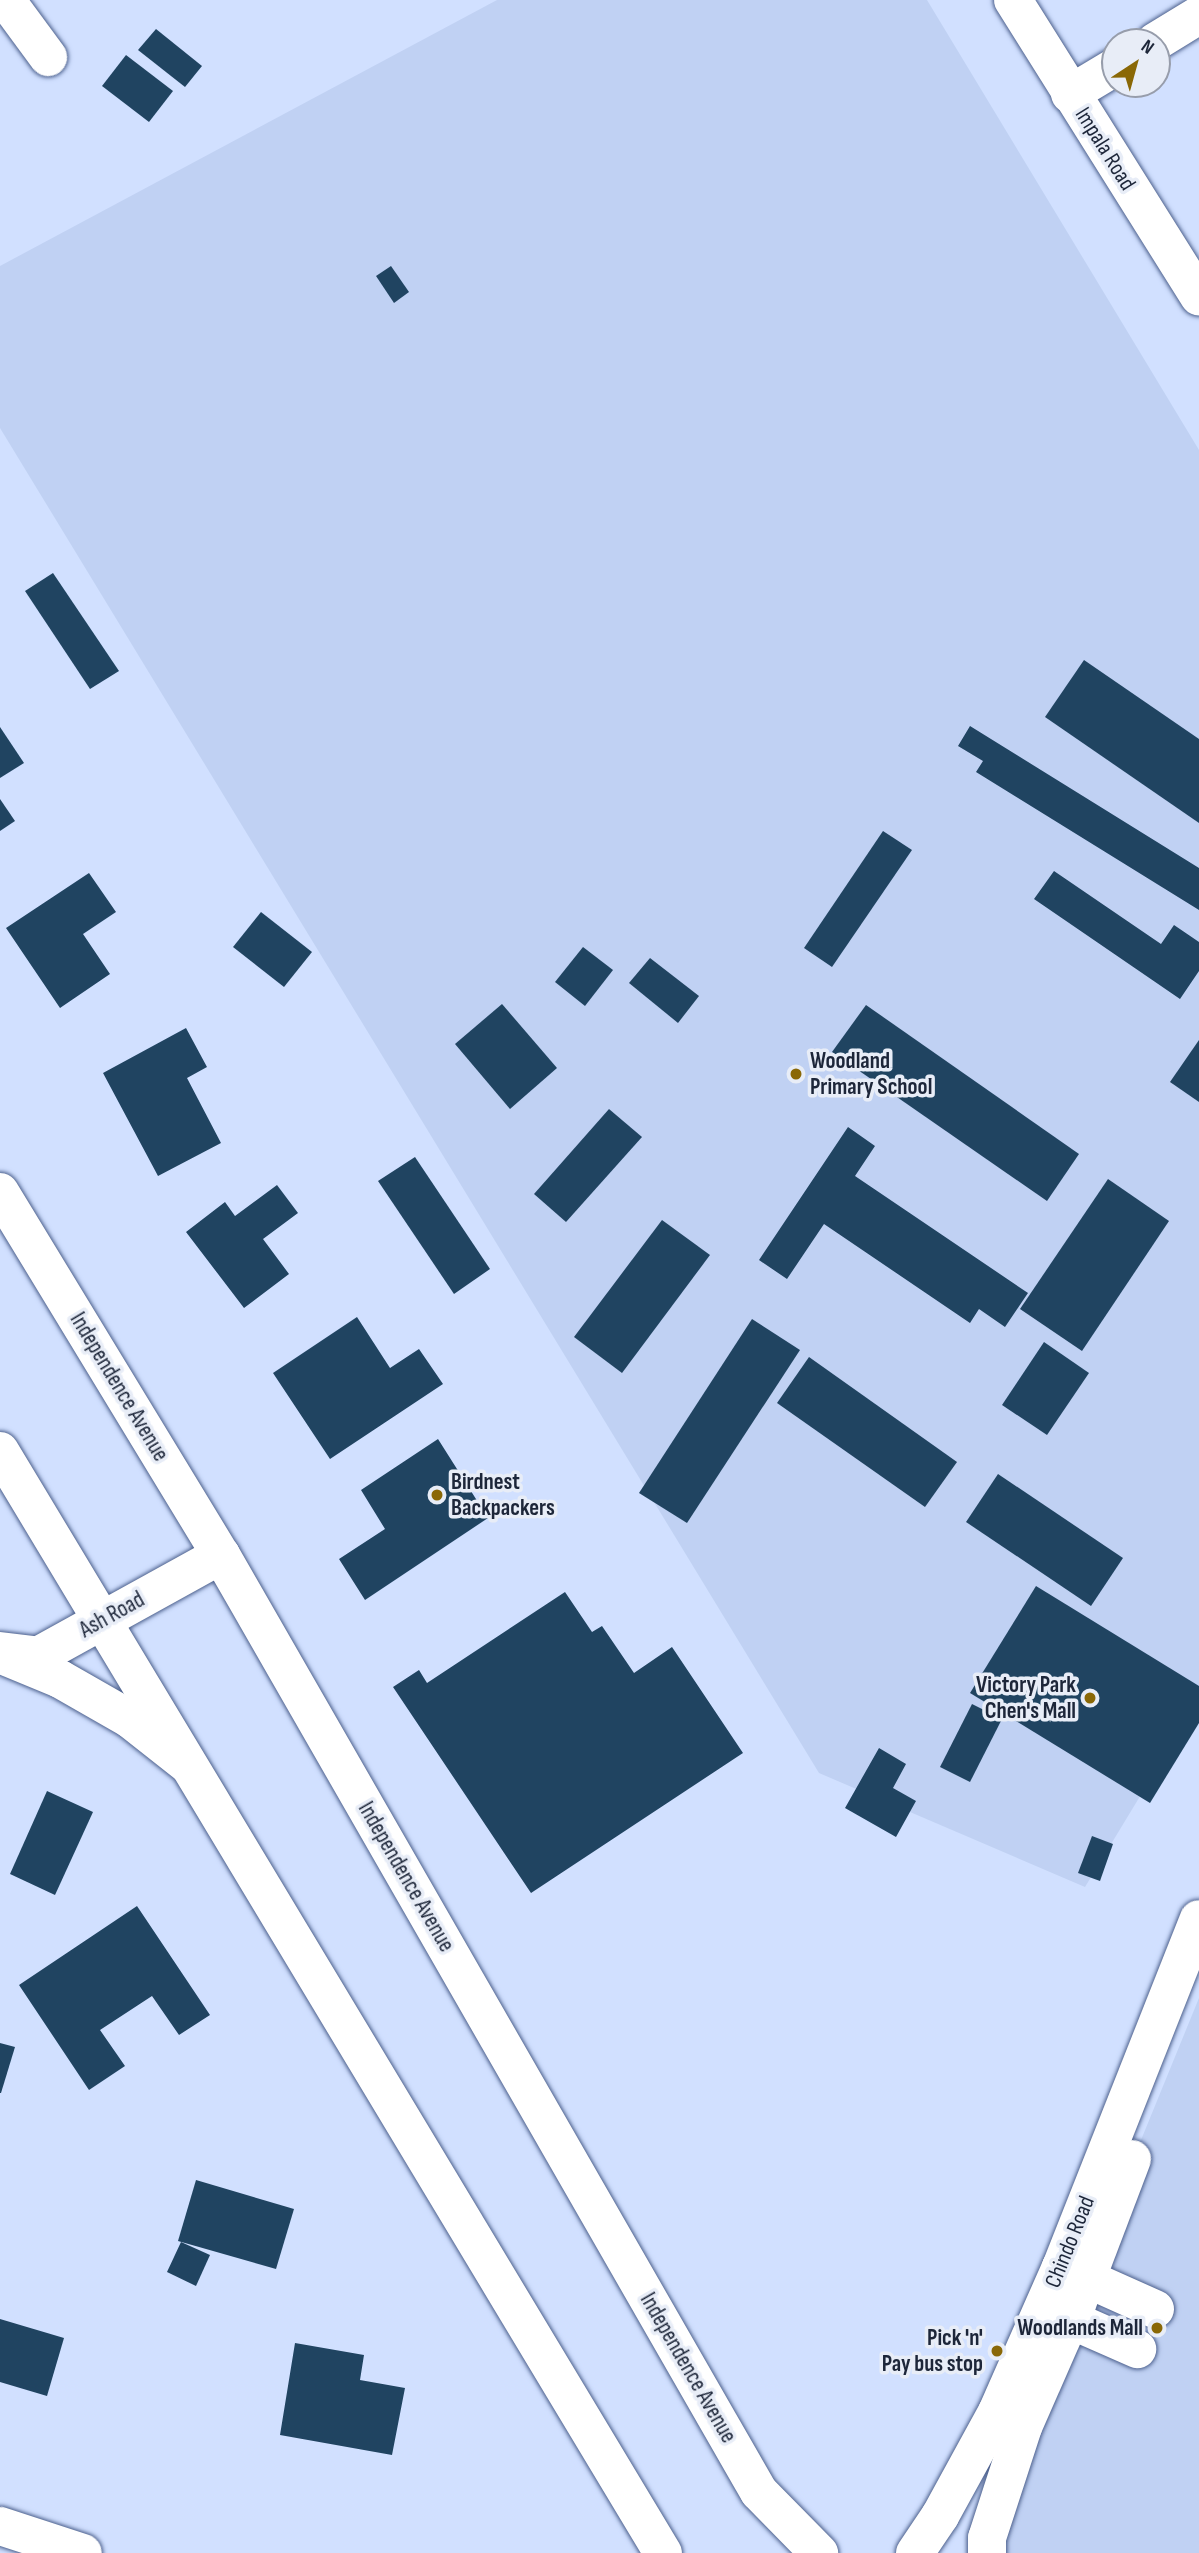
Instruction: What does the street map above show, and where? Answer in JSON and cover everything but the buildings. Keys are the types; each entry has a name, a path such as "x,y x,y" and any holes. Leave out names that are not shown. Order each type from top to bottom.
{"main road":[{"path":"6,0 48,57"},
{"name":"Impala Road","path":"1013,0 1199,297"},
{"path":"1171,33 1199,15"},
{"path":"1070,94 1101,75"},
{"name":"Independence Avenue","path":"0,1192 221,1555 760,2492 820,2553"},
{"path":"0,1451 663,2553"},
{"name":"Ash Road","path":"0,1653 38,1656 221,1555"},
{"name":"Ash Road","path":"0,1653 61,1679 130,1719 192,1768"},
{"name":"Chindo Road","path":"987,2553 987,2538 1057,2314 1195,1952"},
{"path":"1074,2273 1155,2309"},
{"path":"1057,2314 1137,2349"},
{"name":"Chindo Road","path":"915,2553 940,2516 991,2423 1057,2314"},
{"path":"0,2526 83,2553"}],"shaded area":[{"name":"Woodland Primary School","path":"497,0 927,0 1199,450 1199,1699 1085,1887 819,1773 0,428 0,266"},
{"path":"1199,1998 1199,2553 994,2553 985,2522"}],"place":[{"name":"Woodland Primary School","path":"796,1074"},
{"name":"Birdnest Backpackers","path":"437,1495"},
{"name":"Victory Park Chen's Mall","path":"1090,1698"},
{"name":"Woodlands Mall","path":"1157,2328"},
{"name":"Pick 'n' Pay bus stop","path":"997,2351"}]}
